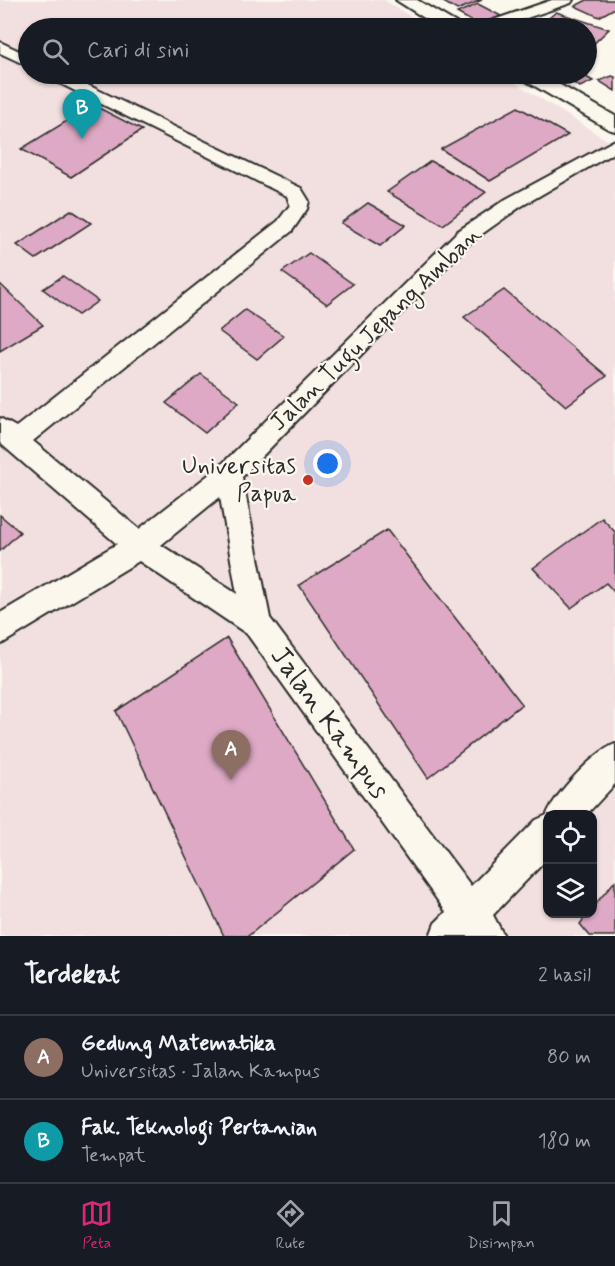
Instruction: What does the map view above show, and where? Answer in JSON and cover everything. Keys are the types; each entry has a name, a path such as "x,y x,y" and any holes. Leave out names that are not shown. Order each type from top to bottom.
{"main road":[{"path":"405,0 435,18"},
{"path":"545,84 615,125"}],"street":[{"path":"513,18 566,0"},
{"path":"0,47 18,56"},
{"path":"8,434 285,226 297,212 300,203 299,197 294,192 73,84"},
{"name":"Jalan Tugu Jepang Amban","path":"0,630 140,546 229,474 465,236 513,203 615,145"},
{"name":"Jalan Kampus","path":"8,434 140,546 257,624 468,929"},
{"path":"229,474 257,624"},
{"path":"568,810 615,760"},
{"path":"468,929 543,838"}],"shaded area":[{"name":"Universitas Papua","path":"0,0 384,0 413,18 18,18 18,84 517,84 615,145 615,936 0,936"}],"building":[{"path":"440,0 482,0 457,10"},
{"path":"587,0 615,0 615,8 599,17 575,6"},
{"path":"478,4 501,16 466,18 457,13"},
{"path":"556,12 575,18 549,18"},
{"path":"597,25 609,29 597,40"},
{"path":"615,77 615,91 599,81"},
{"path":"93,105 142,130 71,177 21,149"},
{"path":"518,107 568,135 490,181 441,149"},
{"path":"431,161 486,192 443,225 387,192"},
{"path":"368,203 406,225 380,246 341,223"},
{"path":"71,210 91,223 36,259 17,245"},
{"path":"309,253 353,284 327,304 282,272"},
{"path":"63,276 98,301 78,315 43,289"},
{"path":"0,284 43,325 0,351"},
{"path":"504,290 607,376 566,406 464,317"},
{"path":"245,310 284,336 257,359 219,331"},
{"path":"201,374 239,402 205,433 166,403"},
{"path":"0,515 20,532 0,551"},
{"path":"602,518 615,532 615,593 606,583 571,608 533,568"},
{"path":"387,530 522,704 428,778 299,585"},
{"path":"227,638 354,849 248,936 224,936 116,711"},
{"path":"615,881 615,936 590,936 580,924 585,918 597,918 597,902"}],"place":[{"name":"Fak. Teknologi Pertanian","path":"82,139"},
{"name":"Universitas Papua","path":"308,480"},
{"name":"Gedung Matematika","path":"231,780"}]}
